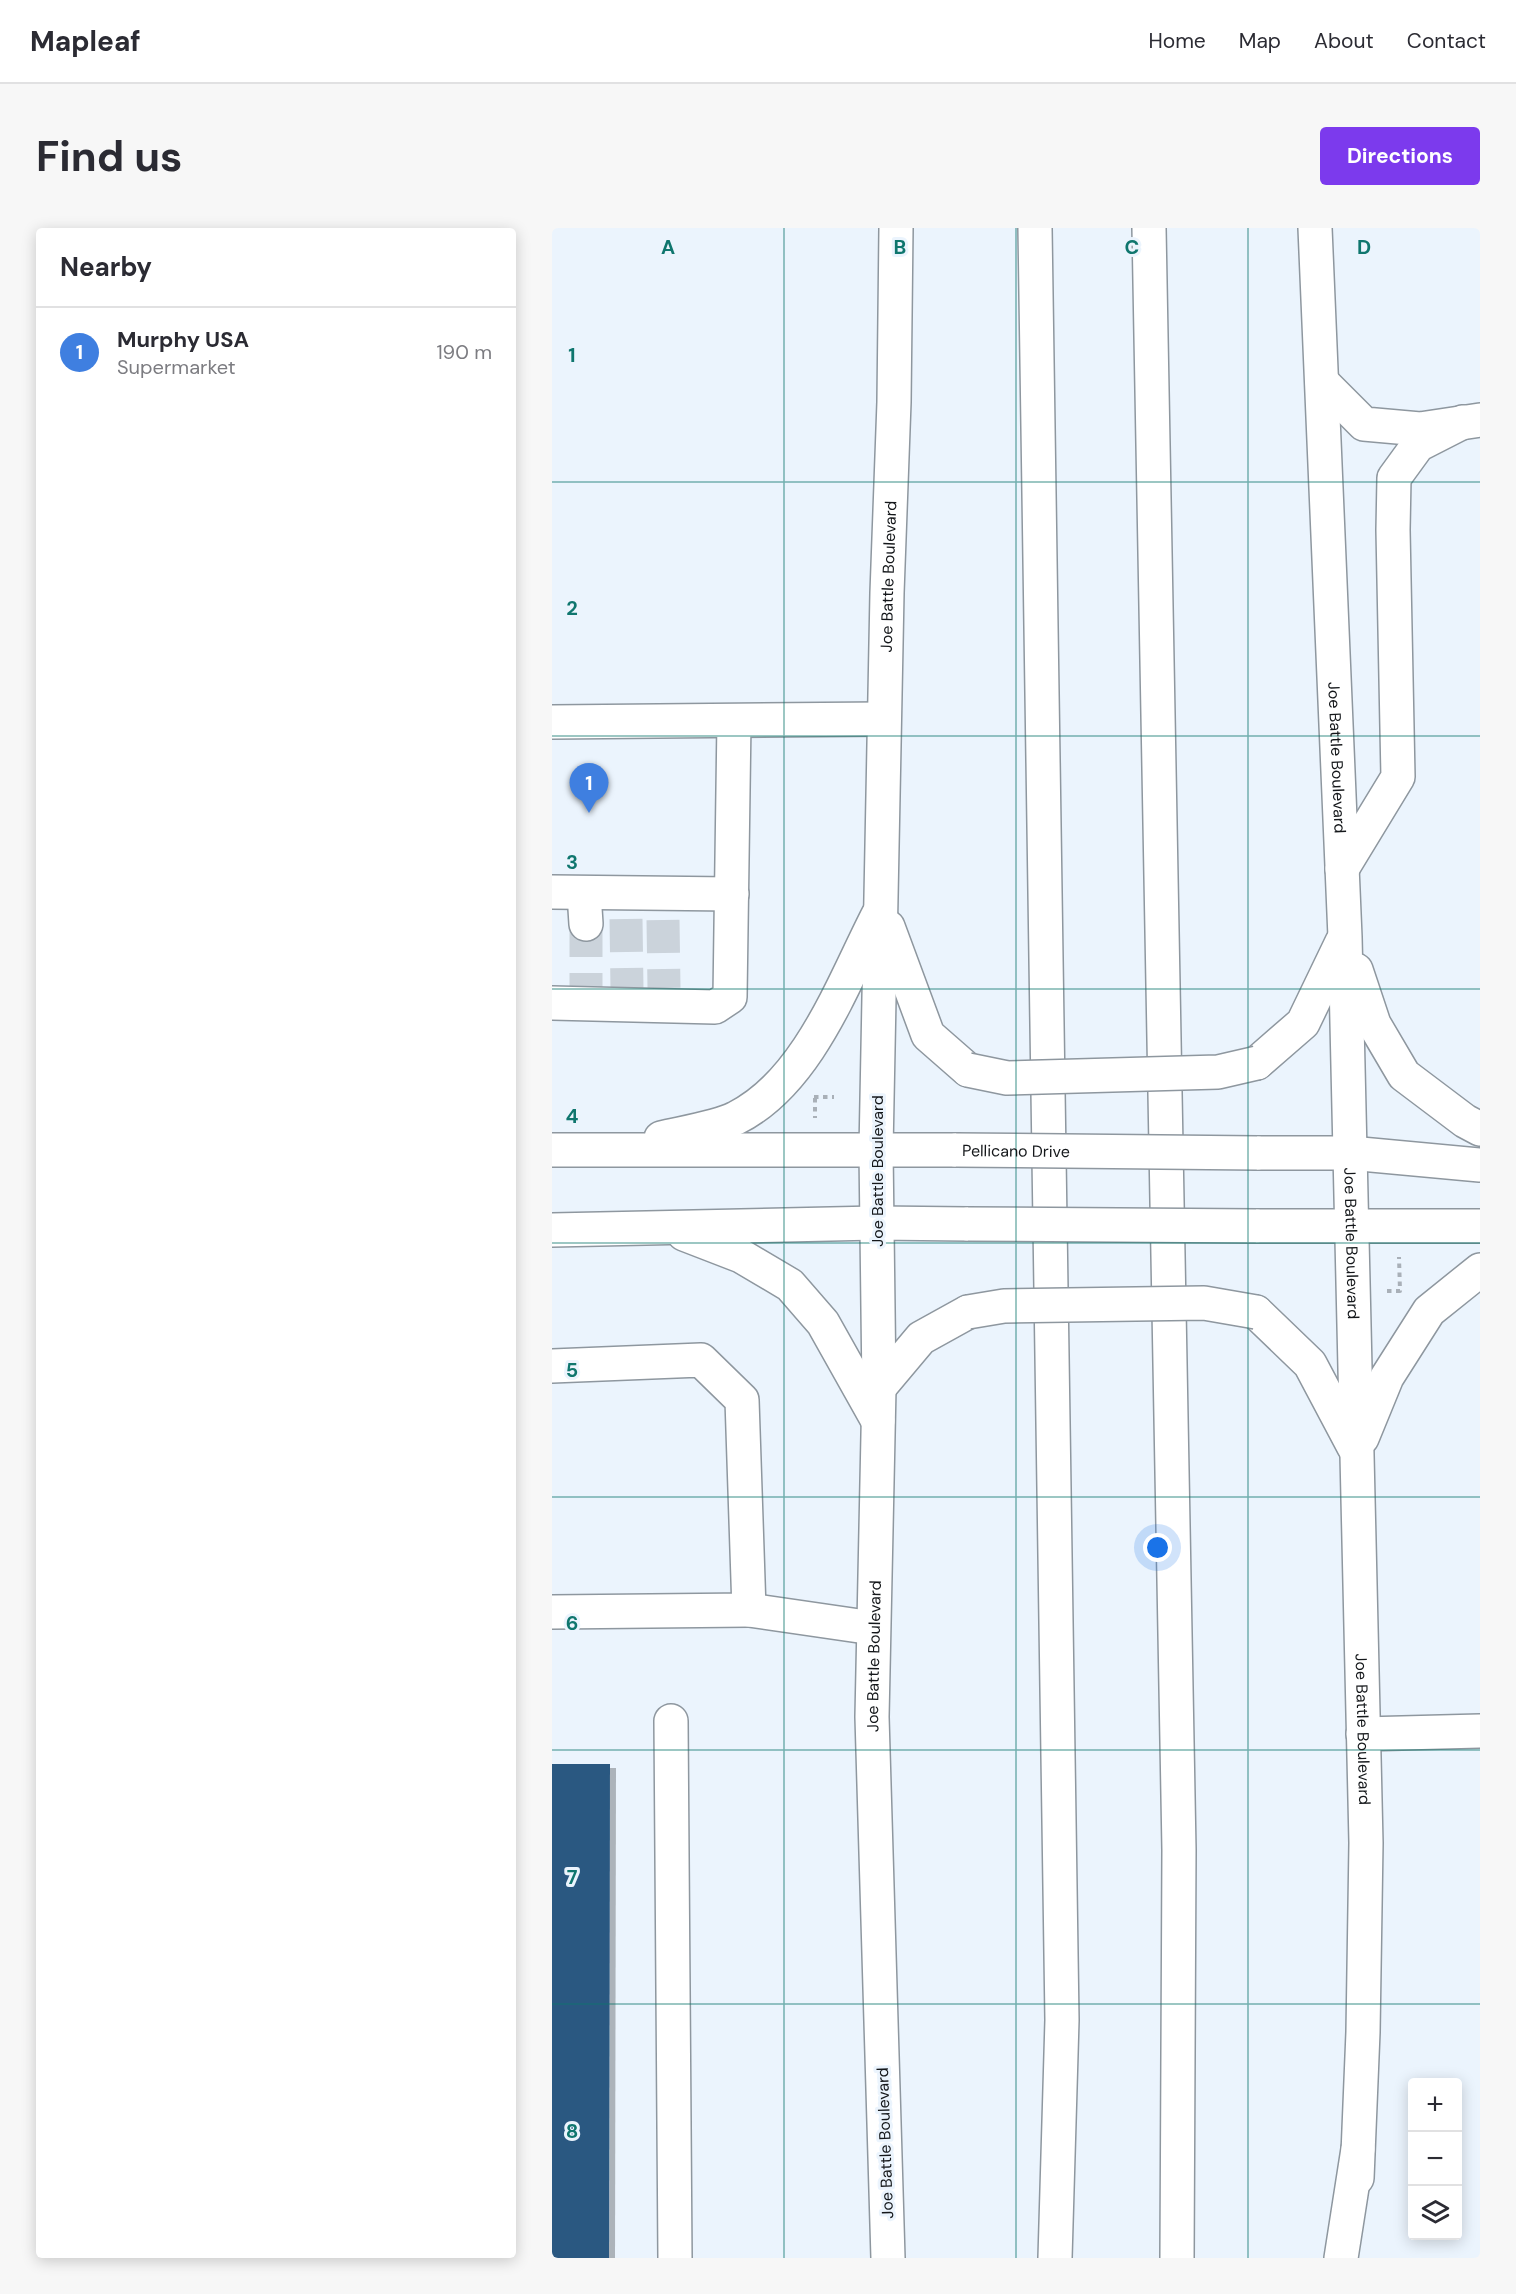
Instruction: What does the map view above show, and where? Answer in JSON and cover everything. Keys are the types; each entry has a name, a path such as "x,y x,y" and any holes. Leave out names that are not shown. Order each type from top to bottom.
{"main road":[{"name":"Joe Battle Boulevard","path":"888,2258 872,1717 879,1388 876,1150 896,228"},
{"path":"1035,228 1062,2020 1055,2258"},
{"path":"1149,228 1179,1850 1177,2258"},
{"name":"Joe Battle Boulevard","path":"1315,228 1345,936 1366,1843 1363,2032 1353,2258"},
{"path":"1322,382 1364,423 1420,429 1472,421"},
{"path":"1342,868 1398,777 1394,478 1418,445 1472,421"},
{"path":"552,723 884,719"},
{"path":"552,1003 587,995 664,996 716,1007 730,997 734,721"},
{"path":"574,903 663,906 732,894"},
{"path":"881,908 928,1035 968,1070 1007,1078 1218,1072 1257,1064 1303,1023 1345,936"},
{"path":"615,1150 735,1119 771,1095 797,1065 818,1033 881,908"},
{"path":"1345,936 1374,1024 1404,1075 1465,1121 1480,1129"},
{"name":"Pellicano Drive","path":"552,1150 1350,1153 1480,1165"},
{"path":"552,1230 876,1223 1480,1226"},
{"path":"668,1228 741,1256 790,1285 823,1323 878,1422"},
{"path":"1357,1451 1387,1377 1429,1311 1480,1270"},
{"path":"879,1388 921,1338 968,1312 1004,1306 1204,1303 1256,1312 1310,1364 1357,1451"},
{"path":"552,1366 701,1360 742,1400 749,1610"},
{"path":"552,1612 749,1610 873,1628"},
{"path":"671,1721 675,2258"},
{"path":"1363,1734 1480,1731"},
{"path":"1341,2258 1358,2148"}],"path":[{"path":"1377,1291 1400,1291 1399,1256"}],"building":[{"path":"552,1764 610,1764 609,2258 552,2258"}],"tunnel":[{"path":"626,919 627,989"},
{"path":"663,920 664,988"},
{"path":"586,924 586,987"}],"place":[{"name":"Murphy USA","path":"589,813"}]}
